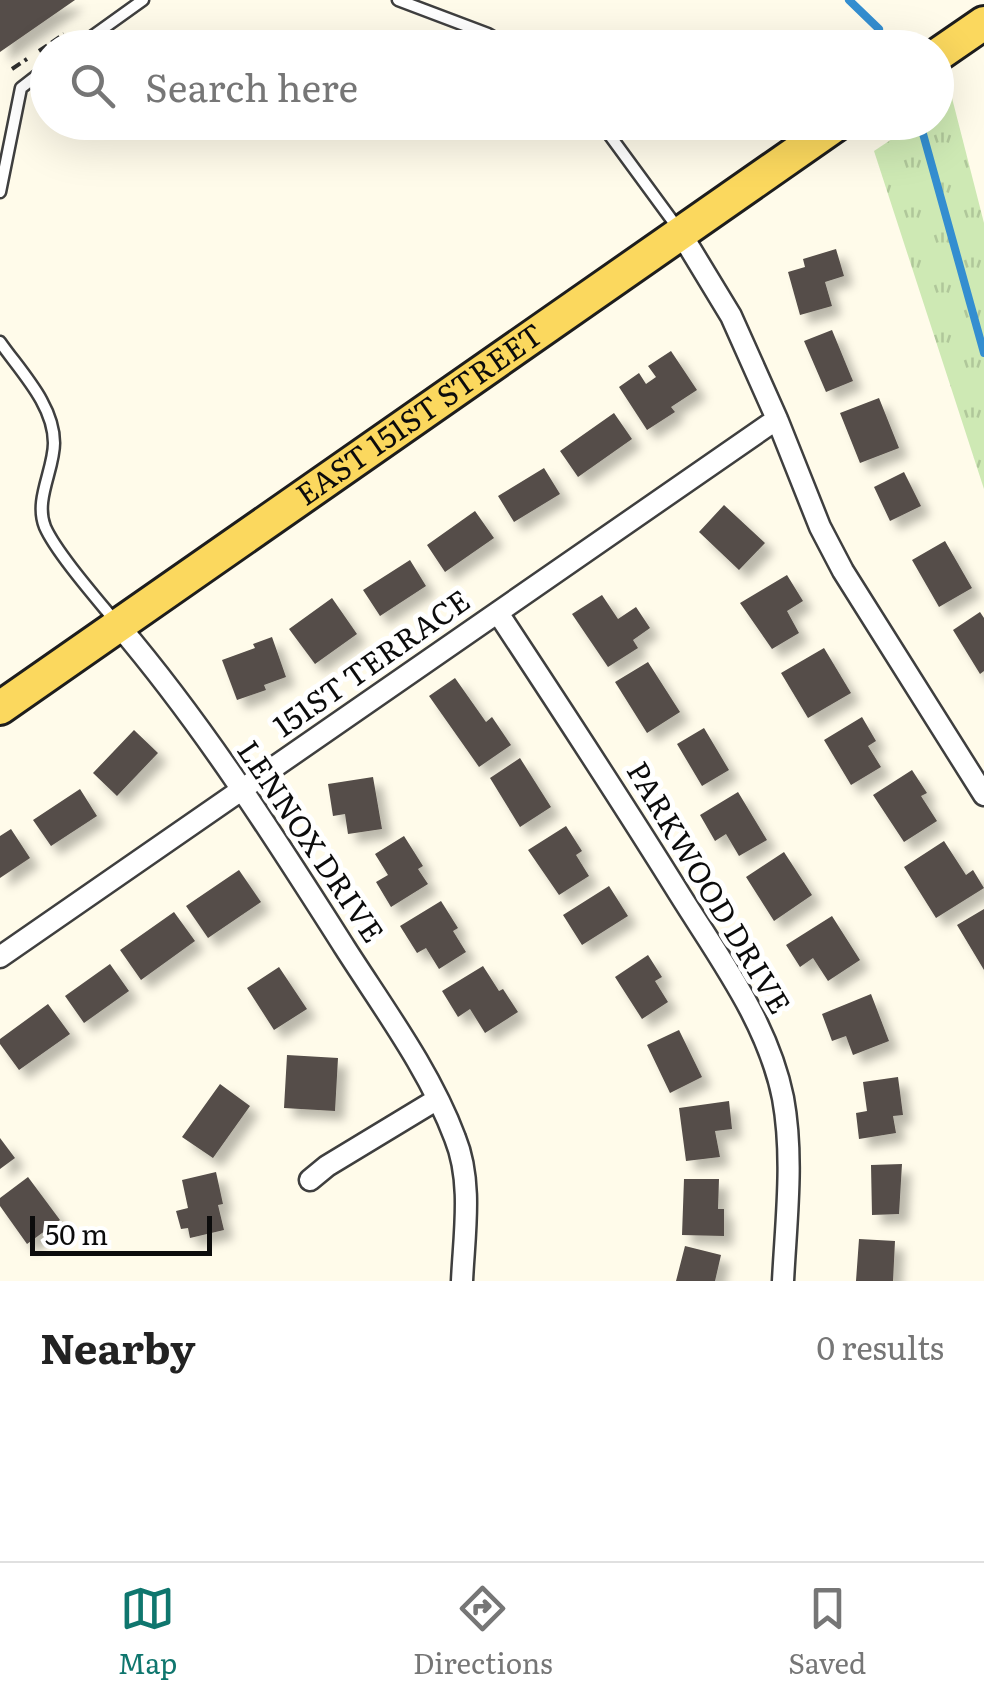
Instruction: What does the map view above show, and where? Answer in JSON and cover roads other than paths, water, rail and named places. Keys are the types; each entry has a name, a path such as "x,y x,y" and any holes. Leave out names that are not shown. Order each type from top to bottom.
{"main road":[{"path":"954,44 984,23"},
{"name":"EAST 151ST STREET","path":"0,708 814,140"}],"street":[{"path":"680,232 724,304 777,419 820,527 984,795"},
{"name":"151ST TERRACE","path":"0,956 777,419"},
{"name":"PARKWOOD DRIVE","path":"498,613 622,802 761,1030 778,1081 786,1122 789,1174 783,1281"},
{"name":"LENNOX DRIVE","path":"119,626 159,672 242,791 407,1045 436,1100 456,1139 463,1169 466,1192 462,1281"},
{"path":"310,1180 436,1100"}],"lane":[{"path":"101,30 143,0"},
{"path":"398,0 477,30"},
{"path":"0,192 21,88 30,81"},
{"path":"613,140 680,232"},
{"path":"0,342 45,406 52,426 54,446 41,508 46,527 119,626"}],"waterway":[{"path":"849,0 879,29"},
{"path":"925,140 984,353"}]}
